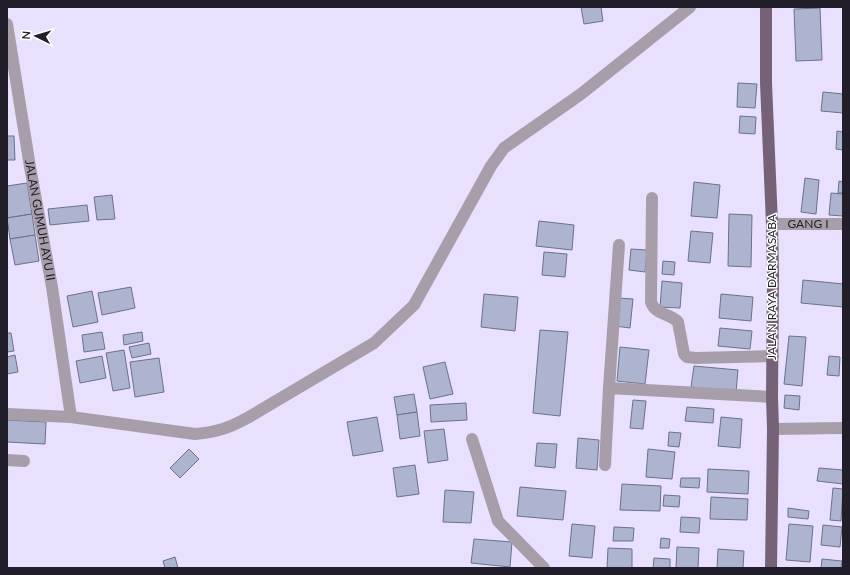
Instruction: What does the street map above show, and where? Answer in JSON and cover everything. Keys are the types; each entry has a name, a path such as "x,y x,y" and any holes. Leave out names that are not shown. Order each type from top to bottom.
{"main road":[{"name":"JALAN RAYA DARMASABA","path":"766,7 766,83 772,224 773,429 771,568"}],"street":[{"path":"7,414 71,417 195,434 215,432 233,426 244,420 374,343 414,305 491,166 504,148 581,94 690,7"},
{"name":"JALAN GUMUH AYU II","path":"7,24 30,167 52,287 71,417"},
{"path":"652,198 651,302 655,310 675,319 678,322 684,354 687,357 696,358 773,356"},
{"name":"GANG I","path":"772,224 843,224"},
{"path":"605,465 619,245"},
{"path":"609,388 772,397"},
{"path":"773,429 843,428"},
{"path":"472,439 498,521 544,568"},
{"path":"7,460 24,461"}],"building":[{"path":"581,7 601,7 603,21 584,24"},
{"path":"820,8 822,60 796,61 794,9"},
{"path":"738,83 757,84 755,108 737,107"},
{"path":"823,92 843,94 843,113 821,111"},
{"path":"740,116 756,117 755,134 739,133"},
{"path":"837,131 843,132 843,150 836,149"},
{"path":"7,136 14,136 15,160 7,160"},
{"path":"805,178 819,180 816,214 801,212"},
{"path":"839,181 843,182 843,193 838,193"},
{"path":"694,182 720,185 717,218 691,216"},
{"path":"27,183 32,214 7,218 7,186"},
{"path":"831,193 843,194 843,216 829,215"},
{"path":"112,195 115,219 97,220 94,197"},
{"path":"87,205 89,221 50,225 48,209"},
{"path":"32,214 35,235 10,239 7,218"},
{"path":"729,214 752,215 751,267 728,266"},
{"path":"539,221 574,225 572,250 536,246"},
{"path":"691,231 713,233 710,263 688,261"},
{"path":"35,235 39,261 15,265 10,239"},
{"path":"631,249 647,250 645,272 629,270"},
{"path":"544,252 567,254 565,277 542,275"},
{"path":"663,261 675,262 674,275 662,274"},
{"path":"803,280 843,284 843,307 801,303"},
{"path":"662,281 682,283 680,308 660,307"},
{"path":"131,287 135,308 102,315 98,293"},
{"path":"92,291 98,322 73,327 67,296"},
{"path":"484,294 518,297 515,331 481,327"},
{"path":"721,294 753,297 751,321 719,318"},
{"path":"618,298 633,299 630,328 615,326"},
{"path":"720,328 752,331 750,349 718,346"},
{"path":"540,330 568,332 560,416 533,413"},
{"path":"102,332 105,349 84,352 82,335"},
{"path":"142,332 143,341 124,345 123,335"},
{"path":"7,333 11,333 14,351 7,352"},
{"path":"789,336 806,337 802,386 784,384"},
{"path":"149,343 151,354 132,358 129,347"},
{"path":"620,347 649,350 645,384 617,381"},
{"path":"124,350 130,388 113,391 106,353"},
{"path":"15,355 18,372 7,374 7,357"},
{"path":"102,356 106,378 80,383 76,361"},
{"path":"829,356 840,357 839,376 827,375"},
{"path":"159,358 164,392 135,397 130,362"},
{"path":"445,362 453,394 430,399 423,367"},
{"path":"694,366 738,370 736,392 691,387"},
{"path":"414,394 417,412 397,415 394,397"},
{"path":"785,395 800,396 799,410 784,408"},
{"path":"633,400 646,401 643,429 630,428"},
{"path":"466,403 467,420 431,422 430,405"},
{"path":"687,407 714,409 713,423 685,421"},
{"path":"417,412 420,436 400,439 397,415"},
{"path":"377,417 383,451 353,456 347,422"},
{"path":"721,417 742,419 740,448 718,446"},
{"path":"7,420 46,422 45,444 7,442"},
{"path":"444,429 448,460 428,463 424,431"},
{"path":"669,432 681,433 679,447 668,446"},
{"path":"578,438 599,440 597,470 576,468"},
{"path":"537,443 557,444 555,468 535,466"},
{"path":"189,449 199,459 180,478 170,468"},
{"path":"648,449 675,452 672,479 646,477"},
{"path":"415,465 419,494 397,497 393,468"},
{"path":"819,468 843,470 843,484 817,481"},
{"path":"708,469 749,471 748,494 707,492"},
{"path":"681,478 700,478 699,488 680,487"},
{"path":"622,484 661,486 660,511 620,510"},
{"path":"520,487 566,491 563,520 517,516"},
{"path":"833,488 843,489 841,521 830,520"},
{"path":"445,490 474,492 471,523 443,522"},
{"path":"664,495 680,496 679,507 663,506"},
{"path":"711,497 748,499 747,520 710,519"},
{"path":"788,508 809,511 808,519 788,517"},
{"path":"681,517 700,518 699,533 680,532"},
{"path":"572,524 595,526 592,558 569,556"},
{"path":"789,524 813,526 810,562 786,560"},
{"path":"823,525 842,527 840,547 821,545"},
{"path":"614,527 634,528 633,541 613,541"},
{"path":"661,538 670,539 669,548 660,548"},
{"path":"474,539 512,542 510,567 471,563"},
{"path":"677,547 699,548 698,568 676,568"},
{"path":"608,548 632,549 632,568 607,568"},
{"path":"718,549 744,551 743,568 717,568"},
{"path":"175,557 178,568 165,568 163,561"},
{"path":"654,558 670,559 670,568 653,568"},
{"path":"822,559 842,561 841,568 821,568"}]}
